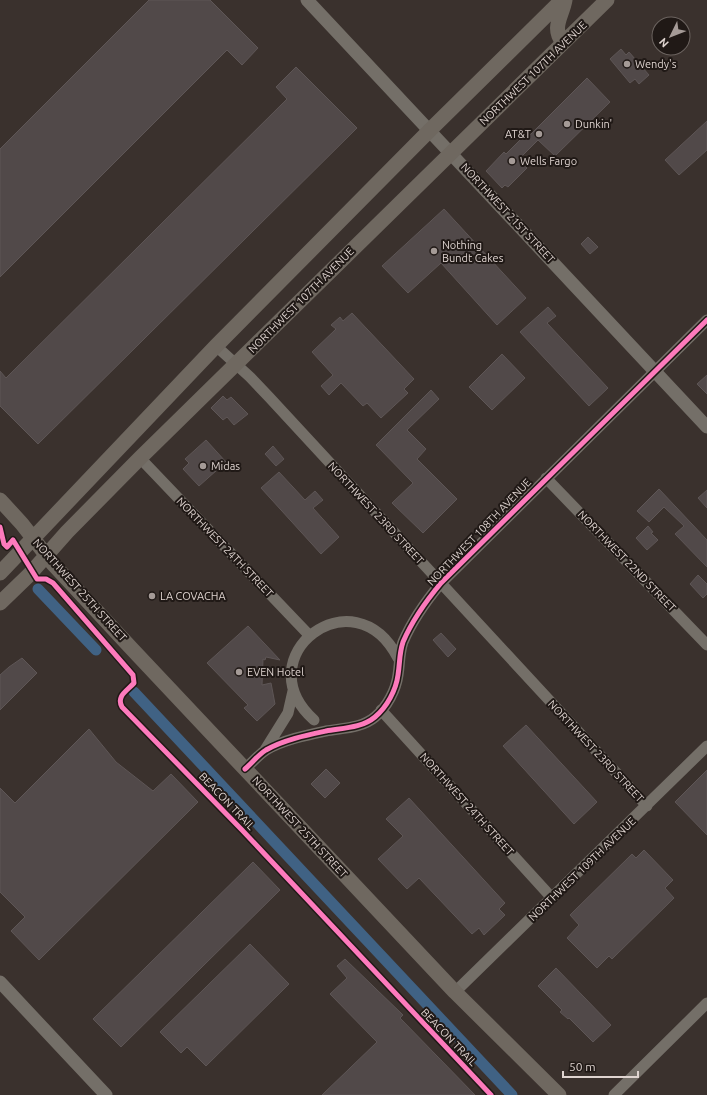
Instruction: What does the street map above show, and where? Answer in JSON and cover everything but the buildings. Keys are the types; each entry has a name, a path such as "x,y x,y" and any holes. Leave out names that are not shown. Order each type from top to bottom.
{"main road":[{"path":"0,573 216,346 430,130 562,0"},
{"path":"563,43 558,36 557,28 565,0"},
{"name":"NORTHWEST 107TH AVENUE","path":"0,603 29,575 46,554 140,458 607,0"},
{"name":"NORTHWEST 25TH STREET","path":"0,500 46,554 245,769 455,992 559,1095"}],"street":[{"name":"NORTHWEST 21ST STREET","path":"307,0 707,427"},
{"name":"NORTHWEST 108TH AVENUE","path":"245,769 265,750 299,738 366,723 381,710 394,690 398,674 398,658 411,628 422,609 441,583 707,320"},
{"name":"NORTHWEST 23RD STREET","path":"216,346 280,408 647,806"},
{"name":"NORTHWEST 24TH STREET","path":"140,458 309,635"},
{"name":"NORTHWEST 22ND STREET","path":"546,478 707,645"},
{"path":"314,720 301,707 293,690 291,678 292,666 301,644 309,635 330,623 342,621 365,624 385,638 398,658"},
{"path":"265,750 288,713 293,690"},
{"name":"NORTHWEST 24TH STREET","path":"381,710 552,898"},
{"name":"NORTHWEST 109TH AVENUE","path":"455,992 707,746"},
{"path":"0,982 106,1095"},
{"path":"614,1095 707,1004"}],"waterway":[{"path":"38,589 96,650"},
{"path":"134,692 512,1095"}],"cycle path":[{"path":"245,769 263,752 280,743 311,734 358,725 370,721 375,717 387,703 395,686 403,642 420,611 441,583 707,320"},
{"name":"BEACON TRAIL","path":"0,527 4,544 7,547 13,540 37,579 46,579 53,583 133,675 134,683 121,697 120,700 122,707 242,830 491,1095"}],"place":[{"name":"Wendy's","path":"627,64"},
{"name":"Dunkin'","path":"567,124"},
{"name":"AT&T","path":"539,134"},
{"name":"Wells Fargo","path":"512,161"},
{"name":"Nothing Bundt Cakes","path":"434,251"},
{"name":"Midas","path":"203,466"},
{"name":"LA COVACHA","path":"152,596"},
{"name":"EVEN Hotel","path":"239,672"}]}
